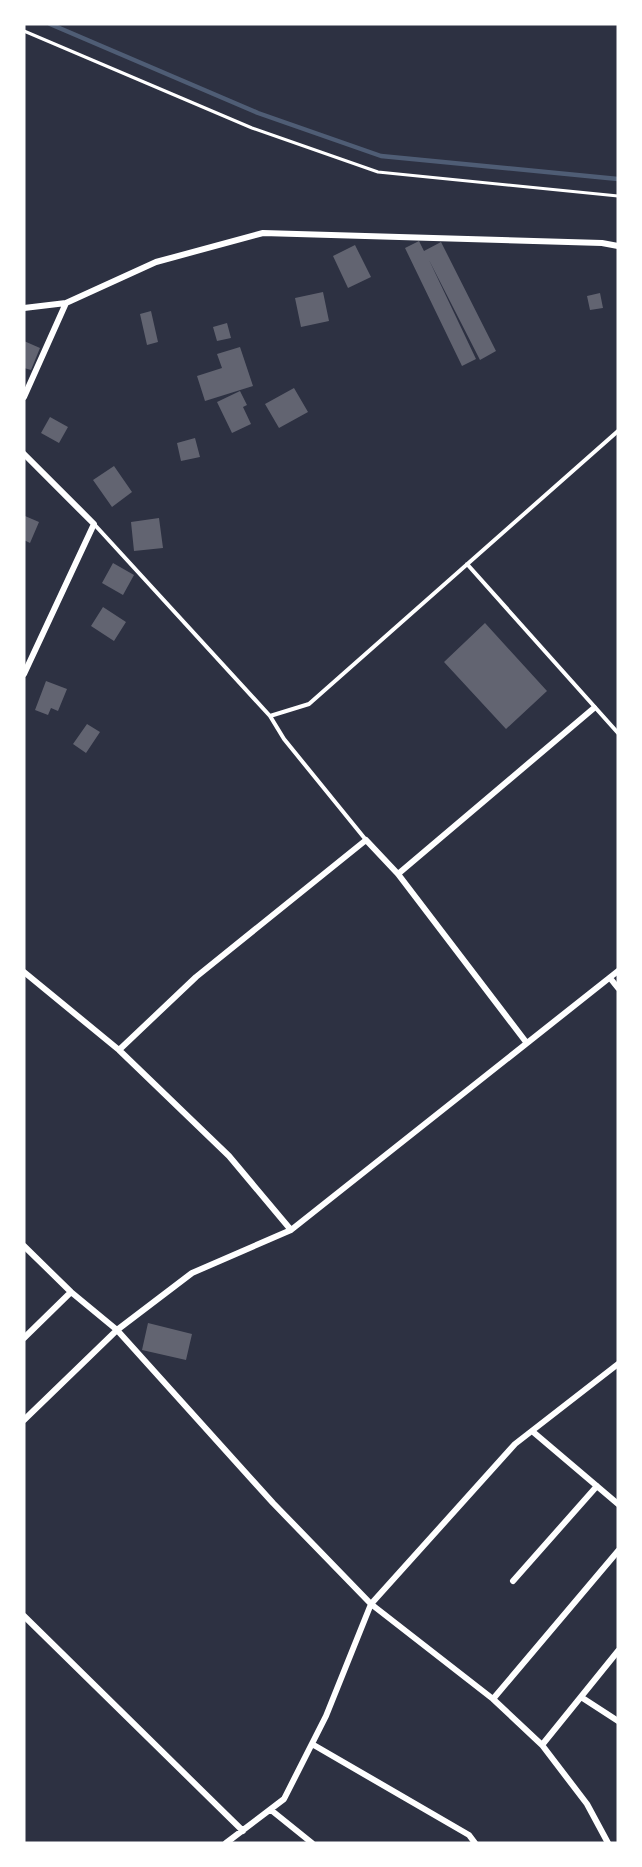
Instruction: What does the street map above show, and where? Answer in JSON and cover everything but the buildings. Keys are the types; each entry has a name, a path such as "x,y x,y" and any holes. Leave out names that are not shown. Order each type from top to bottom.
{"street":[{"path":"24,308 66,303 156,262 263,233 590,243 618,246"},
{"path":"24,397 66,303"},
{"path":"24,454 94,524 24,674"},
{"path":"398,874 594,708"},
{"path":"119,1050 196,977 366,840 398,874 526,1042"},
{"path":"24,1420 117,1330 192,1273 291,1230 618,971"},
{"path":"24,972 119,1050 229,1156 291,1230"},
{"path":"610,978 618,988"},
{"path":"24,1246 70,1292 117,1330 273,1503 371,1604 493,1699 542,1745 587,1804 608,1843"},
{"path":"24,1338 70,1292"},
{"path":"226,1843 285,1799 326,1716 371,1604 515,1444 618,1364"},
{"path":"532,1431 618,1504"},
{"path":"513,1581 597,1486"},
{"path":"493,1699 618,1551"},
{"path":"24,1616 243,1831"},
{"path":"542,1745 618,1651"},
{"path":"581,1697 618,1721"},
{"path":"312,1744 469,1835 475,1843"},
{"path":"271,1810 312,1843"}],"lane":[{"path":"270,716 309,704 618,431"},
{"path":"94,524 270,716 284,739 366,840"},
{"path":"467,564 618,733"}],"path":[{"path":"24,31 252,128 378,172 618,196"}],"waterway":[{"path":"50,24 258,113 381,156 618,179"}]}
